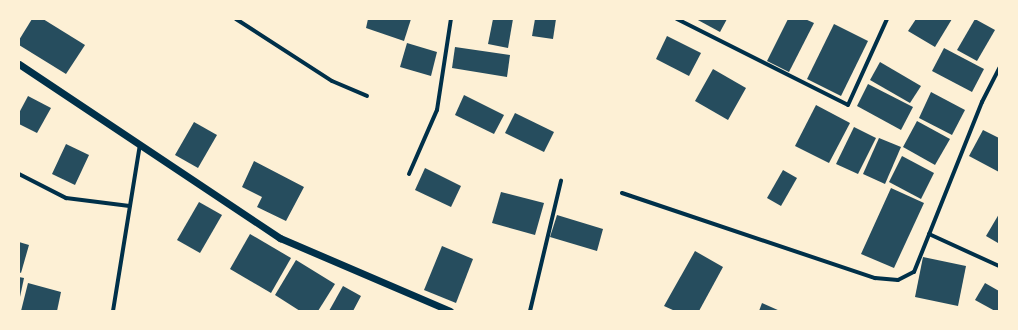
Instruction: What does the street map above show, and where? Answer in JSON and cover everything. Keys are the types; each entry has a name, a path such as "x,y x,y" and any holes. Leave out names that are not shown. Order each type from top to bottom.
{"street":[{"path":"236,19 332,81 367,96"},
{"path":"409,174 437,110 451,19"},
{"path":"677,19 848,105 887,19"},
{"path":"19,64 280,238 450,311"},
{"path":"622,193 875,278 898,280 914,272 982,102 999,68"},
{"path":"113,311 140,145"},
{"path":"19,174 66,198 130,206"},
{"path":"530,311 561,181"},
{"path":"928,234 999,266"}],"building":[{"path":"32,19 43,19 85,45 66,74 19,45 19,40"},
{"path":"368,19 411,19 404,41 366,28"},
{"path":"493,19 513,19 508,48 488,44"},
{"path":"535,19 556,19 553,39 532,36"},
{"path":"696,19 727,19 720,32"},
{"path":"788,19 805,19 814,23 789,72 767,61"},
{"path":"916,19 952,19 935,47 908,31"},
{"path":"975,19 995,30 977,61 957,50"},
{"path":"834,24 868,41 841,96 807,79"},
{"path":"667,36 701,53 689,76 656,59"},
{"path":"407,43 437,52 431,76 400,67"},
{"path":"455,47 510,55 507,77 452,68"},
{"path":"944,48 984,69 972,92 932,71"},
{"path":"880,62 921,86 910,103 870,80"},
{"path":"713,69 746,88 728,120 695,101"},
{"path":"868,84 913,107 901,130 857,106"},
{"path":"931,92 965,110 952,135 919,118"},
{"path":"464,95 504,115 494,134 455,115"},
{"path":"28,96 51,108 37,133 19,124 19,113"},
{"path":"816,105 850,123 829,163 795,146"},
{"path":"515,113 554,132 544,152 505,133"},
{"path":"917,121 950,139 935,165 903,147"},
{"path":"194,122 217,135 198,168 175,155"},
{"path":"854,127 876,138 858,174 836,164"},
{"path":"983,130 999,138 999,172 969,156"},
{"path":"879,138 901,147 885,184 863,174"},
{"path":"66,144 89,155 75,185 52,174"},
{"path":"902,156 934,173 921,199 889,182"},
{"path":"254,161 304,187 286,221 257,207 262,197 242,187"},
{"path":"425,168 461,186 451,207 415,190"},
{"path":"783,170 797,178 781,206 767,198"},
{"path":"891,188 924,203 894,268 861,254"},
{"path":"501,192 544,203 535,235 492,223"},
{"path":"199,202 222,215 200,253 177,240"},
{"path":"999,214 999,241 998,243 986,236"},
{"path":"557,215 603,229 597,251 550,237"},
{"path":"250,234 291,258 271,293 230,269"},
{"path":"19,242 29,245 21,273 19,272"},
{"path":"442,246 473,259 456,303 424,290"},
{"path":"695,251 723,267 699,311 675,311 664,306"},
{"path":"923,257 966,266 958,306 915,297"},
{"path":"296,260 335,284 318,311 300,311 275,295"},
{"path":"19,277 24,278 20,297 19,297"},
{"path":"28,283 61,292 57,311 21,311"},
{"path":"985,283 999,291 999,311 995,311 975,300"},
{"path":"343,286 361,296 353,311 329,311"},
{"path":"762,303 780,311 759,311"}]}
